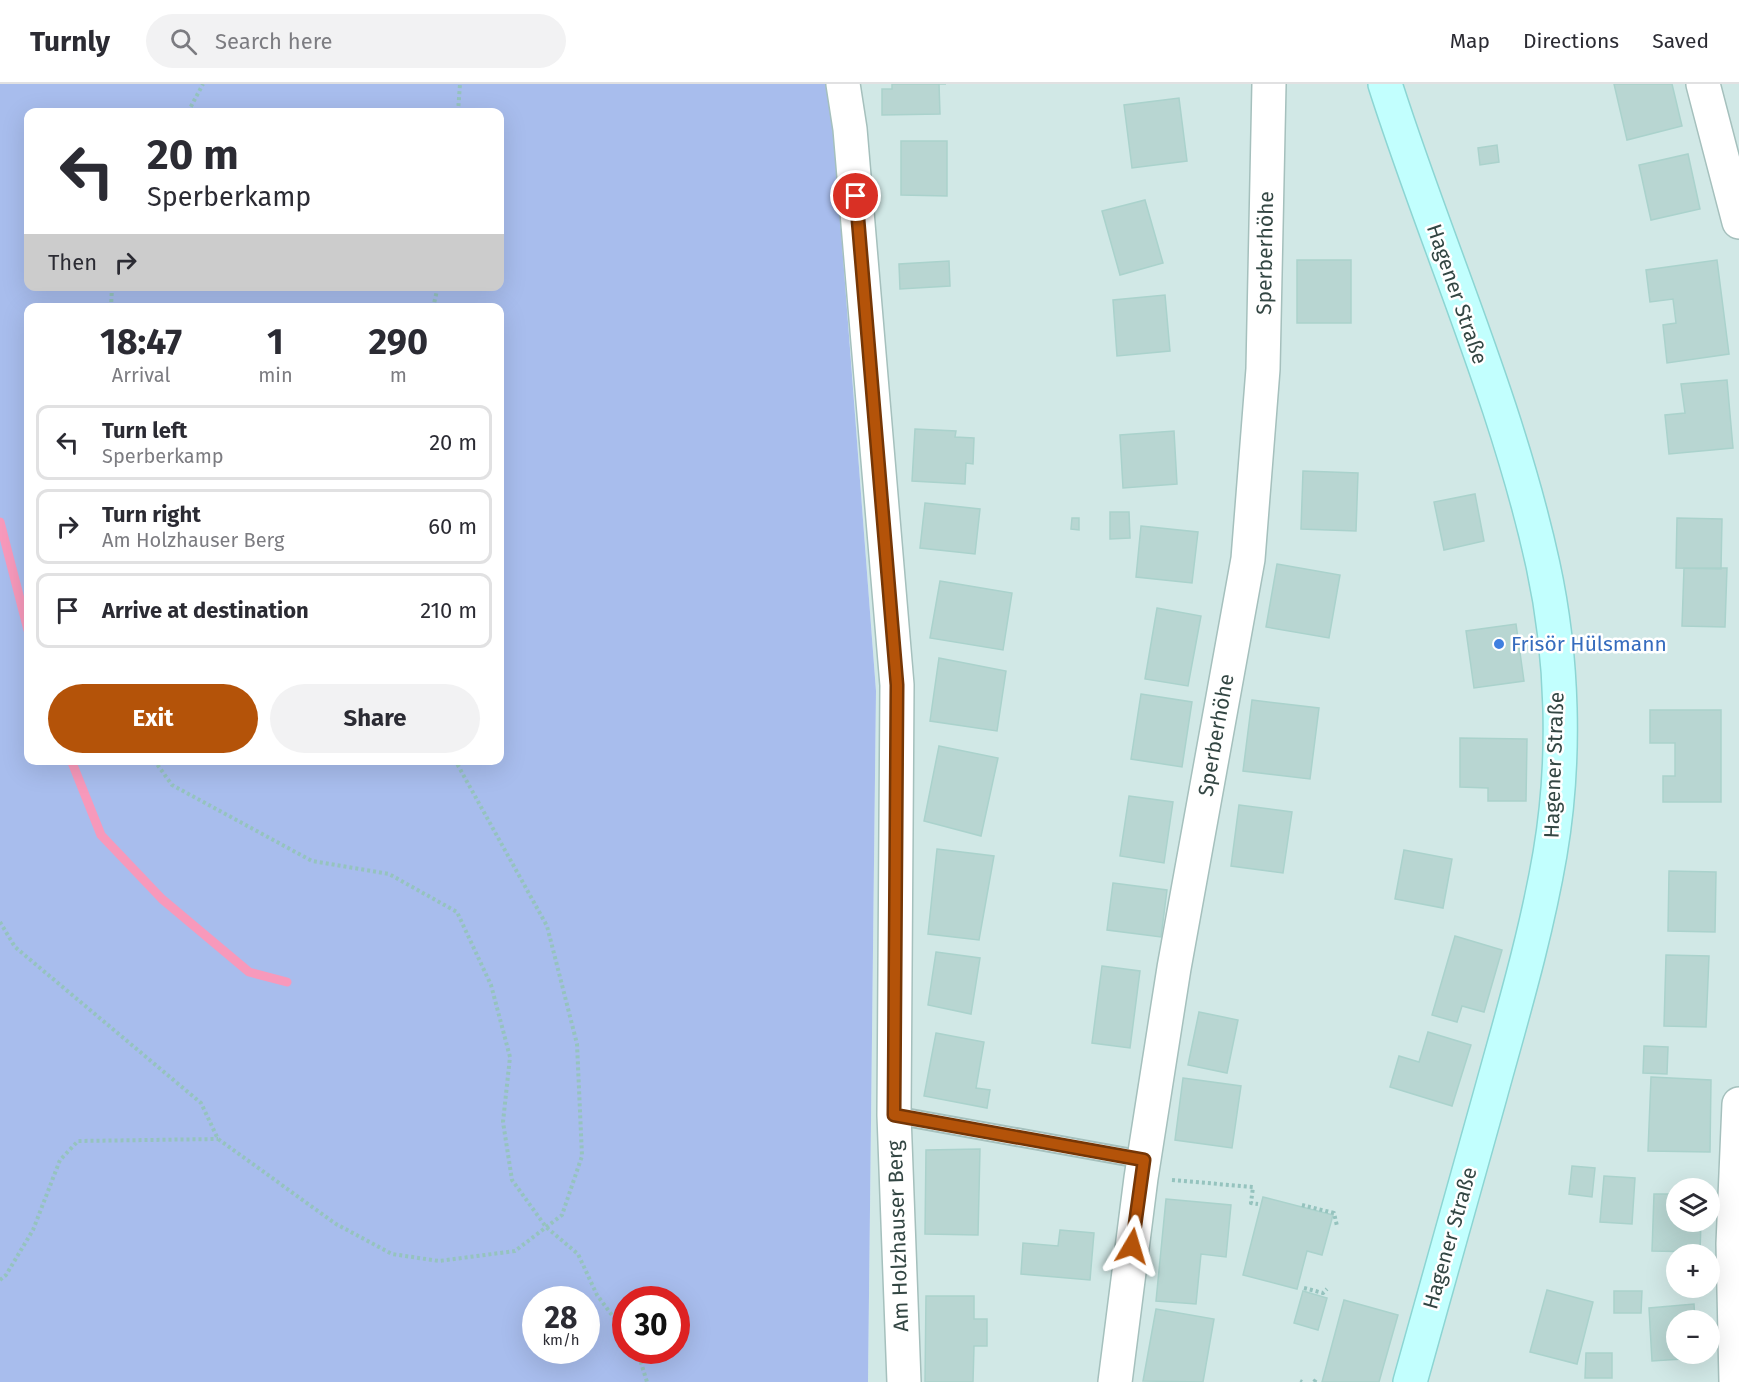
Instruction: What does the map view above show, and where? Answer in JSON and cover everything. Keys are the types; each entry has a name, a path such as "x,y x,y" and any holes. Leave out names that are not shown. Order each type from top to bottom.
{"main road":[{"name":"Hagener Straße","path":"1385,84 1516,462 1543,567 1555,652 1560,717 1557,792 1550,854 1523,976 1410,1382"}],"street":[{"name":"Am Holzhauser Berg","path":"843,84 850,129 897,685 894,1115 904,1382"},
{"name":"Sperberhöhe","path":"1115,1382 1142,1169 1174,968 1248,559 1263,369 1269,84"},
{"path":"1703,84 1739,222"},
{"path":"1736,1382 1739,1104"}],"lane":[{"path":"894,1115 1142,1169"}],"path":[{"path":"190,108 202,84"},
{"path":"458,108 460,84"},
{"path":"158,765 172,785 312,861 389,874 457,912 491,985 510,1057 503,1122 512,1180 546,1227 578,1254 597,1295 612,1315"},
{"path":"0,922 15,947 201,1103 218,1139 336,1224 392,1254 439,1261 515,1251 562,1215 582,1156 577,1044 547,926 458,765"},
{"path":"0,1280 6,1275 33,1230 60,1160 78,1141 218,1139"},
{"path":"1142,1169 1253,1187 1251,1203 1258,1204"},
{"path":"1302,1205 1334,1213 1337,1226"},
{"path":"1304,1288 1323,1293 1327,1289"},
{"path":"641,1364 647,1382"}],"shaded area":[{"path":"0,84 826,84 833,125 876,691 868,1382 0,1382"},
{"path":"824,84 1739,84 1739,1382 868,1382 876,691 833,125"}],"building":[{"path":"892,84 939,84 940,114 882,115 882,89 892,89"},
{"path":"1614,84 1672,84 1682,126 1627,140"},
{"path":"1179,98 1187,161 1132,168 1124,105"},
{"path":"901,141 947,141 947,196 901,195"},
{"path":"1497,145 1499,162 1480,165 1478,148"},
{"path":"1688,154 1700,209 1651,220 1639,165"},
{"path":"1145,200 1163,263 1120,275 1102,211"},
{"path":"1297,260 1351,260 1351,323 1297,323"},
{"path":"1717,260 1729,354 1667,363 1663,325 1676,323 1673,299 1650,302 1646,270"},
{"path":"949,261 950,286 900,289 899,264"},
{"path":"1165,295 1170,351 1117,356 1113,300"},
{"path":"1727,380 1733,448 1669,454 1665,415 1685,413 1681,384"},
{"path":"915,429 956,431 955,437 974,438 973,464 966,463 965,484 912,481"},
{"path":"1174,431 1177,484 1123,488 1120,435"},
{"path":"1303,471 1358,473 1356,531 1301,529"},
{"path":"1475,494 1484,541 1444,550 1434,502"},
{"path":"925,503 980,509 975,554 920,548"},
{"path":"1110,512 1129,512 1130,538 1110,539"},
{"path":"1072,518 1079,518 1079,530 1071,529"},
{"path":"1677,518 1722,519 1721,569 1676,568"},
{"path":"1141,526 1198,532 1192,583 1136,577"},
{"path":"1277,564 1340,575 1329,638 1266,627"},
{"path":"1684,568 1727,568 1725,627 1682,626"},
{"path":"940,581 1012,593 1003,650 930,638"},
{"path":"1157,608 1201,616 1188,686 1145,679"},
{"path":"1516,624 1524,681 1474,688 1466,631"},
{"path":"939,658 1006,671 997,731 930,721"},
{"path":"1141,694 1192,702 1182,767 1131,759"},
{"path":"1252,700 1319,708 1310,779 1243,771"},
{"path":"1650,710 1721,710 1721,802 1663,802 1663,776 1675,776 1675,743 1650,743"},
{"path":"1460,738 1527,739 1526,801 1488,801 1488,788 1460,787"},
{"path":"939,746 998,758 981,836 924,821"},
{"path":"1129,796 1173,802 1164,863 1120,856"},
{"path":"1239,805 1292,812 1283,873 1231,866"},
{"path":"937,849 994,856 979,940 928,934"},
{"path":"1404,850 1452,859 1443,908 1395,899"},
{"path":"1669,871 1716,872 1715,932 1668,931"},
{"path":"1113,883 1167,890 1161,937 1107,930"},
{"path":"1455,936 1502,950 1484,1012 1462,1006 1457,1022 1432,1015"},
{"path":"936,952 980,958 971,1014 928,1005"},
{"path":"1666,955 1709,956 1706,1027 1664,1026"},
{"path":"1102,966 1140,971 1130,1048 1092,1043"},
{"path":"1199,1012 1238,1020 1227,1073 1188,1065"},
{"path":"1428,1032 1471,1045 1452,1106 1390,1087 1399,1056 1419,1062"},
{"path":"936,1033 984,1042 976,1088 990,1090 987,1108 924,1096"},
{"path":"1644,1046 1668,1047 1667,1074 1643,1073"},
{"path":"1651,1077 1711,1080 1710,1152 1648,1151"},
{"path":"1183,1078 1241,1086 1232,1148 1175,1140"},
{"path":"980,1149 978,1235 925,1234 926,1150"},
{"path":"1572,1166 1595,1168 1592,1197 1569,1194"},
{"path":"1604,1176 1635,1178 1632,1224 1600,1222"},
{"path":"1654,1194 1666,1194 1666,1232 1701,1232 1700,1244 1666,1244 1666,1251 1652,1251"},
{"path":"1263,1197 1333,1215 1322,1255 1307,1251 1297,1289 1243,1275"},
{"path":"1166,1199 1231,1205 1226,1257 1201,1254 1196,1304 1156,1301"},
{"path":"1060,1230 1094,1233 1090,1280 1021,1274 1023,1243 1058,1246"},
{"path":"1547,1290 1593,1302 1577,1364 1530,1352"},
{"path":"1303,1291 1327,1298 1318,1330 1294,1323"},
{"path":"1614,1291 1642,1291 1641,1313 1614,1313"},
{"path":"926,1296 974,1296 974,1319 987,1319 987,1346 974,1346 973,1382 925,1382"},
{"path":"1344,1300 1398,1315 1379,1382 1322,1382"},
{"path":"1694,1304 1694,1310 1666,1310 1666,1360 1652,1361 1649,1308"},
{"path":"1156,1309 1214,1319 1203,1382 1143,1381"},
{"path":"1586,1353 1612,1353 1612,1378 1585,1378"}],"waterway":[{"path":"0,522 24,615"},
{"path":"73,765 101,835 162,899 249,972 287,982"}],"place":[{"name":"Frisör Hülsmann","path":"1499,644"}],"route":[{"path":"856,196 897,685 894,1115 1144,1160 1132,1246"}]}
